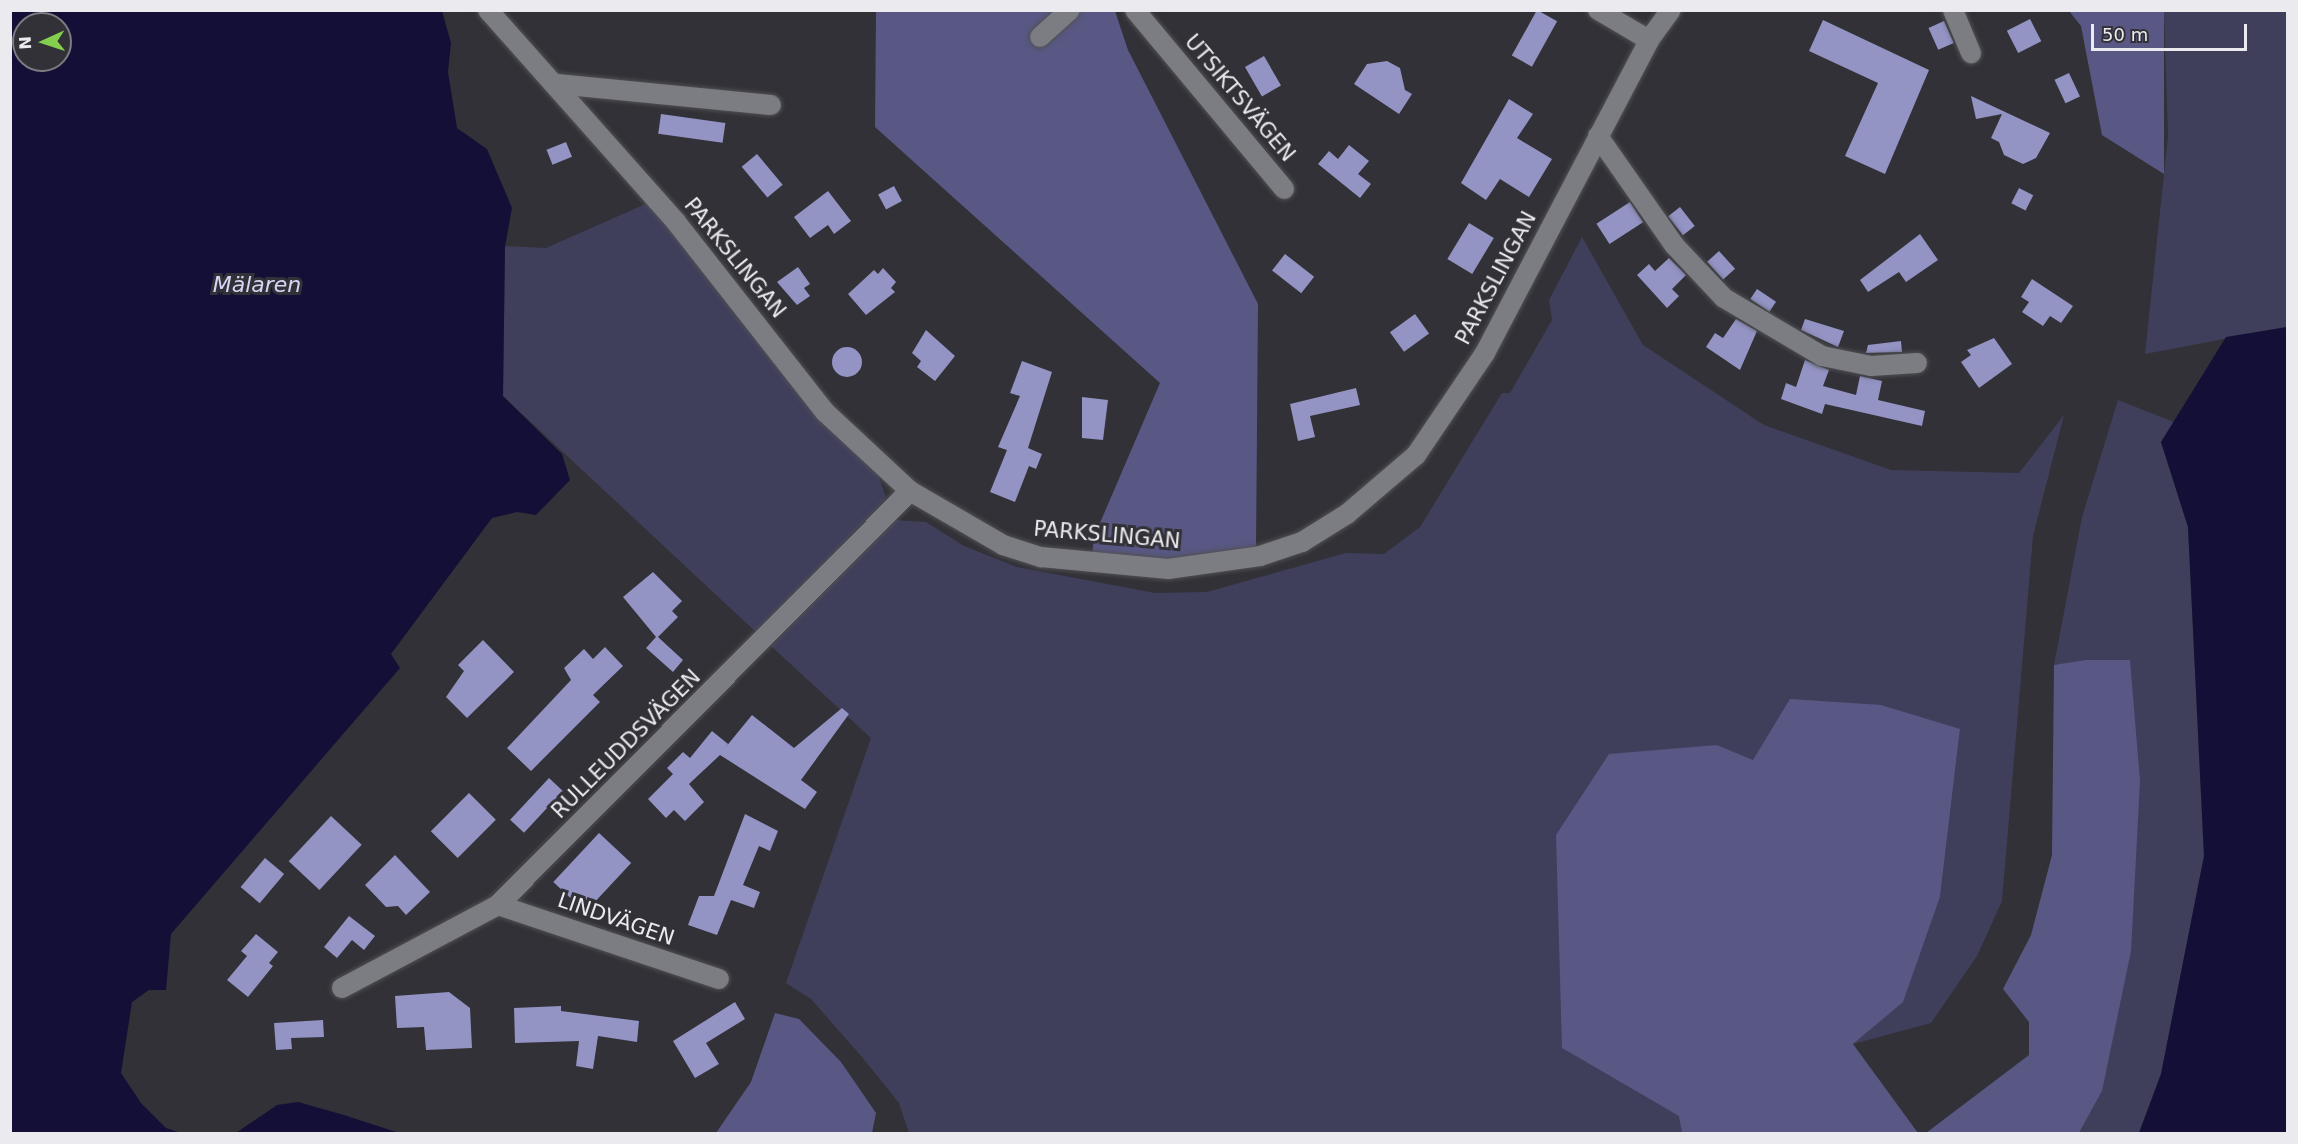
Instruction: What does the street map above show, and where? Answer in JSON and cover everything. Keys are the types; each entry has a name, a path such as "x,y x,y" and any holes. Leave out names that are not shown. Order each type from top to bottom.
{"street":[{"name":"PARKSLINGAN","path":"488,10 557,84 676,222 825,412 910,491 1004,546 1041,557 1168,569 1260,556 1302,542 1347,514 1432,437 1485,353 1649,40 1671,10"},
{"path":"1040,37 1070,10"},
{"name":"UTSIKTSVÄGEN","path":"1136,10 1284,189"},
{"path":"1598,10 1649,40"},
{"path":"1953,10 1971,53"},
{"path":"557,84 771,105"},
{"path":"1598,136 1674,245 1724,297 1822,356 1871,366 1917,363"},
{"name":"RULLEUDDSVÄGEN","path":"342,988 498,905 910,491"},
{"name":"LINDVÄGEN","path":"498,905 719,979"}],"shaded area":[{"path":"876,11 1115,11 1128,50 1258,304 1256,551 1174,562 1092,556 1094,537 1160,383 875,127"},
{"path":"2069,11 2164,11 2164,174 2102,135 2081,26"},
{"path":"2164,11 2287,11 2287,327 2145,354 2168,136"},
{"path":"650,202 876,468 886,498 758,634 503,396 505,246 546,248"},
{"path":"1582,237 1643,345 1764,425 1891,470 2019,473 2064,415 2033,536 2002,901 1977,956 1931,1023 1853,1044 1903,1001 1940,897 1960,729 1753,760 1717,745 1562,1048 1680,1116 1682,1133 909,1133 899,1103 862,1057 811,999 786,983 871,738 771,646 895,520 926,522 964,546 1017,567 1155,593 1207,592 1346,553 1384,554 1420,527 1502,393 1510,393 1552,320 1549,300"},
{"path":"2118,400 2174,422 2161,442 2188,527 2204,856 2161,1074 2139,1133 2079,1133 2102,1091 2129,660 2054,665 2082,517"},
{"path":"2086,660 2130,660 2140,781 2131,951 2102,1091 2079,1133 1926,1133 2029,1055 2029,1022 2003,989 2031,935 2052,855 2054,665"},
{"path":"1790,699 1881,705 1960,729 1940,897 1903,1002 1853,1044 1918,1133 1682,1133 1679,1116 1562,1048 1556,835 1609,754 1717,745 1753,760"},
{"path":"775,1013 799,1019 841,1062 876,1113 872,1133 716,1133 751,1082"}],"water":[{"name":"Mälaren","path":"10,11 442,11 451,43 448,72 457,128 487,149 512,208 505,247 503,396 562,454 570,480 536,515 517,512 492,518 391,654 400,668 171,934 166,990 149,990 132,1002 121,1073 141,1103 166,1128 181,1133 11,1133"},
{"path":"2287,327 2287,1133 2139,1133 2161,1074 2204,856 2188,527 2161,442 2226,337"},
{"path":"298,1102 399,1133 236,1133 277,1105"}],"building":[{"path":"1537,10 1557,21 1532,67 1512,55"},
{"path":"2030,19 2041,41 2018,53 2007,31"},
{"path":"1823,20 1929,70 1885,174 1845,156 1878,83 1809,51"},
{"path":"1944,21 1954,43 1938,50 1928,28"},
{"path":"1264,56 1281,85 1262,96 1245,67"},
{"path":"1387,61 1400,68 1405,90 1412,94 1399,114 1354,84 1367,64"},
{"path":"2069,73 2080,97 2065,103 2054,80"},
{"path":"1971,96 2050,133 2036,158 2023,164 2004,155 1999,142 1991,138 2002,114 1976,119"},
{"path":"1509,99 1533,114 1517,138 1552,159 1529,197 1500,179 1486,200 1461,183"},
{"path":"661,114 725,123 723,143 658,134"},
{"path":"566,142 572,157 553,165 547,150"},
{"path":"1349,145 1369,161 1358,174 1371,184 1360,198 1318,164 1329,151 1338,159"},
{"path":"757,154 783,185 767,197 742,167"},
{"path":"894,186 902,201 886,209 878,194"},
{"path":"2019,188 2033,195 2026,210 2011,203"},
{"path":"828,191 851,221 834,234 828,225 810,238 794,217"},
{"path":"1630,202 1643,222 1610,244 1596,224"},
{"path":"1680,207 1695,226 1683,235 1668,216"},
{"path":"1469,223 1494,238 1472,274 1447,259"},
{"path":"1920,234 1938,260 1906,282 1899,272 1868,292 1860,280"},
{"path":"1719,251 1735,269 1723,280 1707,262"},
{"path":"1285,254 1314,277 1301,293 1272,271"},
{"path":"1669,258 1686,275 1672,289 1679,296 1667,308 1637,275 1649,264 1655,271"},
{"path":"798,267 810,284 804,288 810,296 797,305 777,282"},
{"path":"883,268 896,282 891,288 895,292 866,315 848,294 874,270 878,274"},
{"path":"2032,279 2073,306 2061,323 2050,316 2043,326 2022,312 2029,302 2021,297"},
{"path":"1757,289 1776,302 1769,312 1750,299"},
{"path":"1415,314 1429,333 1404,352 1390,332"},
{"path":"1736,319 1757,331 1740,370 1706,347 1715,333 1723,338"},
{"path":"1805,319 1844,331 1838,347 1801,330"},
{"path":"926,330 955,356 935,381 917,367 921,361 912,353"},
{"path":"1994,338 2012,364 1979,388 1961,362 1971,355 1967,350"},
{"path":"1901,341 1902,352 1866,353 1868,345"},
{"path":"847,347 857,352 862,362 857,372 847,377 837,372 832,362 837,352"},
{"path":"1805,360 1829,370 1823,386 1856,395 1860,376 1882,381 1878,400 1925,411 1922,426 1825,404 1822,414 1781,399 1786,383 1796,387"},
{"path":"1022,361 1052,372 1028,448 1042,454 1036,469 1029,466 1015,502 990,492 1007,450 998,447 1020,396 1010,393"},
{"path":"1356,388 1360,405 1310,416 1315,437 1298,441 1290,404"},
{"path":"1082,397 1108,400 1103,440 1082,438"},
{"path":"653,572 682,601 672,611 678,617 658,637 683,660 673,672 646,648 656,637 623,597"},
{"path":"483,640 514,672 467,718 446,697 464,671 458,665"},
{"path":"605,647 623,666 593,695 600,702 531,771 507,748 571,680 564,668 584,649 593,659"},
{"path":"842,708 849,714 801,780 817,792 805,809 720,755 689,784 704,802 685,821 674,810 666,818 648,799 673,774 667,768 683,752 690,758 712,731 728,744 725,748 752,715 794,748"},
{"path":"549,778 563,791 524,833 510,820"},
{"path":"469,793 496,820 458,858 431,831"},
{"path":"745,814 778,831 770,851 759,846 743,885 760,892 754,908 731,900 717,935 688,925 699,896 714,896"},
{"path":"331,816 362,845 319,890 289,861"},
{"path":"599,833 631,863 585,912 553,882"},
{"path":"395,855 430,892 406,915 398,906 386,907 365,885"},
{"path":"265,858 284,874 260,903 241,887"},
{"path":"349,916 375,936 364,950 352,940 337,958 324,947"},
{"path":"256,934 278,952 269,963 273,966 248,997 227,980 247,956 241,951"},
{"path":"449,992 470,1008 472,1048 426,1050 424,1027 397,1028 395,996"},
{"path":"735,1002 745,1019 706,1043 719,1064 695,1078 673,1041"},
{"path":"561,1006 561,1011 639,1021 637,1042 598,1036 593,1069 576,1066 579,1041 515,1043 514,1008"},
{"path":"323,1020 324,1037 291,1038 292,1049 276,1050 274,1023"}]}
